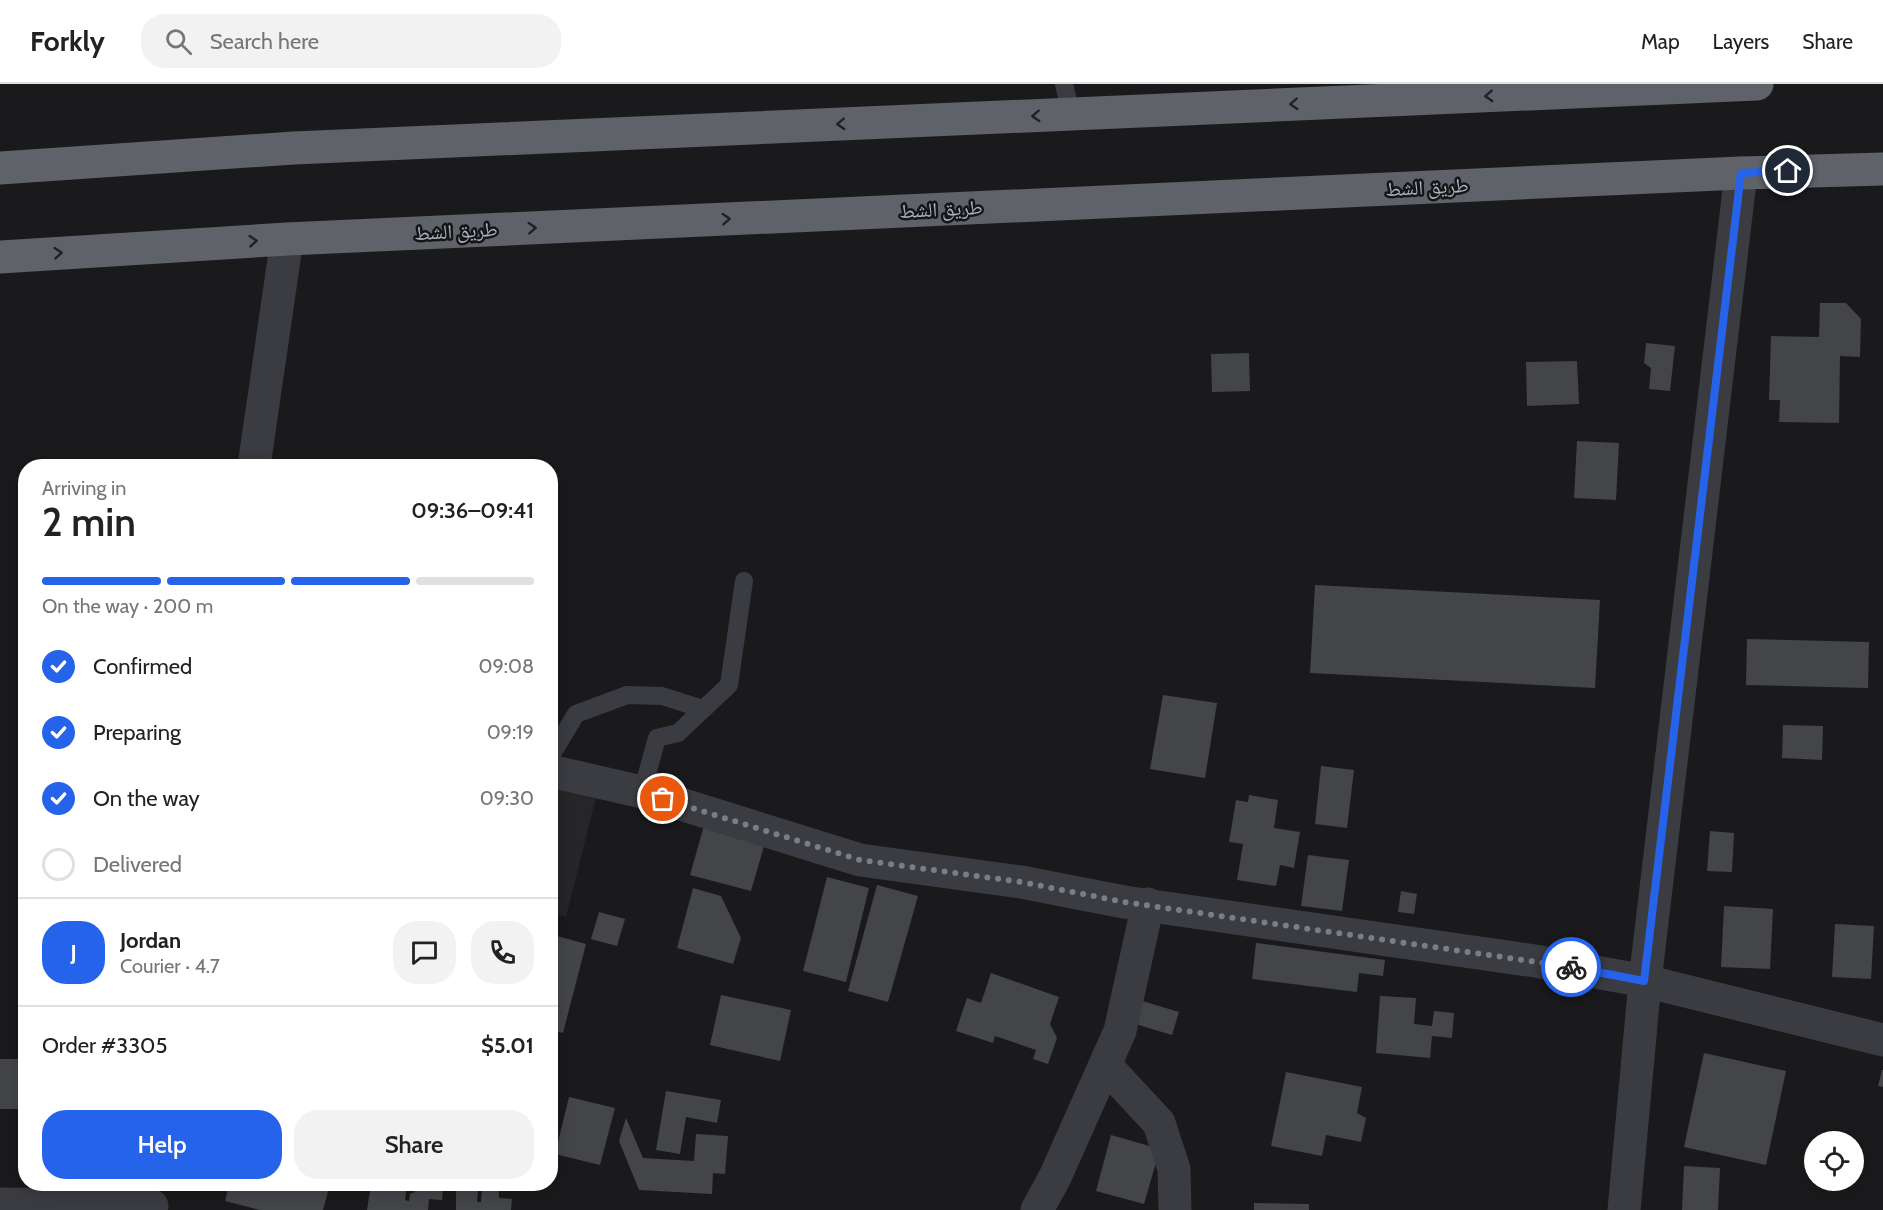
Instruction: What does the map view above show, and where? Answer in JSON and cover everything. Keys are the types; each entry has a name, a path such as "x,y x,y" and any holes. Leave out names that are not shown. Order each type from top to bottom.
{"highway":[{"path":"0,168 1067,99 1757,84"},
{"name":"طريق الشط","path":"0,256 287,239 1741,173 1883,169"}],"street":[{"path":"1624,1210 1644,981 1741,173"},
{"path":"255,459 287,239"},
{"path":"558,773 642,792 860,860 1021,882 1124,902 1535,961 1644,981 1883,1040"},
{"path":"1037,1210 1055,1177 1120,1031 1148,904"},
{"path":"1105,1065 1159,1123 1174,1169 1175,1210"},
{"path":"0,1204 153,1200"}],"lane":[{"path":"642,792 657,738 678,733 729,685 744,581"},
{"path":"558,744 576,714 627,695 662,696 703,709"}],"shaded area":[{"path":"558,788 596,797 566,917 558,915"}],"building":[{"path":"1820,303 1846,303 1861,319 1860,357 1840,356 1839,423 1779,422 1780,400 1769,400 1771,336 1819,337"},
{"path":"1646,343 1675,346 1670,391 1649,389 1651,368 1644,363"},
{"path":"1249,353 1250,391 1212,392 1211,354"},
{"path":"1577,361 1579,404 1527,406 1526,362"},
{"path":"1577,441 1619,443 1616,500 1574,498"},
{"path":"1315,585 1600,600 1595,688 1310,673"},
{"path":"1747,639 1869,642 1868,688 1746,685"},
{"path":"1163,695 1217,703 1205,778 1150,769"},
{"path":"1783,725 1823,726 1822,760 1782,758"},
{"path":"1321,766 1354,770 1347,828 1315,824"},
{"path":"1249,795 1278,800 1274,828 1300,832 1294,868 1280,865 1276,886 1237,880 1243,844 1229,842 1236,800 1248,802"},
{"path":"705,822 766,839 751,891 690,875"},
{"path":"1710,831 1734,833 1732,872 1707,871"},
{"path":"1308,855 1349,860 1342,911 1301,906"},
{"path":"827,877 869,888 846,982 803,971"},
{"path":"877,885 918,896 888,1002 848,991"},
{"path":"693,888 721,896 741,938 733,964 677,948"},
{"path":"1401,891 1417,894 1414,914 1398,912"},
{"path":"1724,906 1773,909 1770,969 1721,967"},
{"path":"599,912 625,919 617,946 591,939"},
{"path":"1835,924 1874,926 1871,979 1832,977"},
{"path":"558,936 586,944 563,1033 558,1032"},
{"path":"1256,943 1385,960 1383,976 1359,973 1357,992 1252,979"},
{"path":"991,973 1059,997 1050,1024 1057,1038 1048,1064 1033,1059 1036,1050 995,1036 993,1043 956,1031 967,998 981,1003"},
{"path":"721,995 791,1010 780,1061 710,1045"},
{"path":"1380,996 1416,998 1414,1024 1432,1026 1434,1011 1454,1013 1452,1038 1432,1036 1430,1058 1376,1053"},
{"path":"1139,1000 1179,1012 1172,1035 1132,1023"},
{"path":"1704,1053 1786,1071 1766,1165 1684,1147"},
{"path":"0,1059 18,1059 18,1109 0,1109"},
{"path":"1883,1070 1883,1087 1878,1086"},
{"path":"1286,1072 1362,1087 1357,1113 1366,1118 1361,1142 1326,1135 1322,1156 1271,1146"},
{"path":"666,1091 721,1100 717,1123 686,1117 680,1154 656,1150"},
{"path":"569,1097 615,1108 600,1165 558,1155 558,1142"},
{"path":"626,1118 643,1158 694,1161 696,1134 728,1136 725,1174 713,1173 712,1194 639,1190 619,1141"},
{"path":"1111,1135 1160,1149 1144,1204 1096,1191"},
{"path":"1684,1166 1720,1168 1718,1210 1682,1210"},
{"path":"227,1191 328,1191 323,1210 260,1210 225,1201"},
{"path":"370,1191 406,1191 405,1200 409,1201 410,1194 415,1191 443,1191 442,1200 429,1199 428,1210 367,1210"},
{"path":"456,1191 478,1191 477,1202 481,1202 482,1191 499,1191 499,1198 512,1199 511,1210 456,1210"},
{"path":"1254,1203 1309,1204 1309,1210 1254,1210"}],"way so far":[{"path":"663,799 860,860 1021,882 1124,902 1571,967"}],"route":[{"path":"1571,967 1644,981 1741,173 1788,171"}]}
